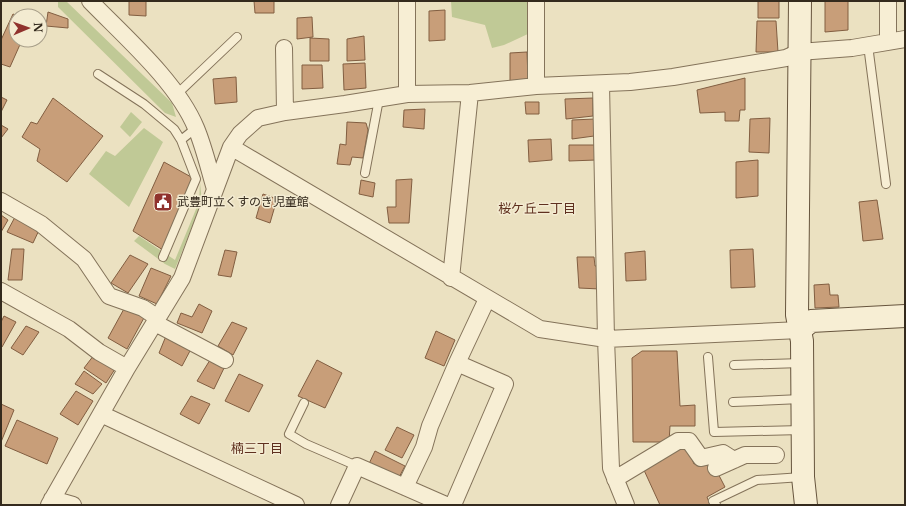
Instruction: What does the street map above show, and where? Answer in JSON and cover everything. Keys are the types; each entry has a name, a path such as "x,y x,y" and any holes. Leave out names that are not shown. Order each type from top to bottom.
{"street":[{"path":"90,1 144,56 177,94 196,128 215,189"},
{"path":"407,1 408,94"},
{"path":"536,1 536,86"},
{"path":"800,1 797,316 802,341 803,477 806,505"},
{"path":"888,1 888,42"},
{"path":"73,505 51,502 101,414 182,278 231,147 240,134 258,118 284,112 408,94 470,93 536,86 630,82 681,76 786,58 800,52 852,48 905,39"},
{"path":"284,48 284,112"},
{"path":"601,84 606,339 611,468 626,505"},
{"path":"451,278 470,93"},
{"path":"231,147 451,278 540,329 606,339 800,330 811,321 905,316"},
{"path":"1,201 41,224 84,259 109,296 143,308 156,320 225,360"},
{"path":"1,291 69,328 99,352 128,368"},
{"path":"405,488 424,447 430,426 457,363 487,299"},
{"path":"453,505 505,384 457,363"},
{"path":"101,414 296,505"},
{"path":"615,479 678,441 690,441 701,458 723,453 734,460"},
{"path":"716,468 745,455 776,454"},
{"path":"339,505 357,466 446,505"}],"lane":[{"path":"177,94 237,37"},
{"path":"868,45 886,184"},
{"path":"98,74 144,104 174,129 196,178 163,257"},
{"path":"366,173 379,99"},
{"path":"180,140 196,128"},
{"path":"708,357 714,432 803,430"},
{"path":"734,365 802,363"},
{"path":"733,402 802,399"},
{"path":"304,403 288,434 306,444 357,466"},
{"path":"716,505 713,501 757,480 803,477"}],"green space":[{"path":"58,1 66,1 172,103 176,117 165,113 58,7"},
{"path":"451,1 530,1 530,33 504,45 492,48 485,25 452,17"},
{"path":"131,112 142,122 130,137 120,127"},
{"path":"144,128 163,142 129,207 89,174 106,151 115,156"},
{"path":"200,183 202,202 175,269 165,264 134,241 139,236 175,260 199,202"}],"building":[{"path":"129,1 146,1 146,16 129,15"},
{"path":"254,1 274,1 274,13 255,13"},
{"path":"758,1 779,1 779,18 758,18"},
{"path":"825,1 848,1 848,30 825,32"},
{"path":"445,10 445,40 429,41 429,11"},
{"path":"48,12 68,19 68,28 48,26"},
{"path":"312,17 313,37 297,39 297,18"},
{"path":"757,21 776,21 778,52 756,52"},
{"path":"8,25 8,48 18,48 10,67 1,64 1,40"},
{"path":"364,36 365,60 347,61 347,39"},
{"path":"310,38 329,39 329,61 310,61"},
{"path":"527,52 528,79 510,81 510,53"},
{"path":"365,63 366,88 344,90 343,64"},
{"path":"302,65 322,65 323,88 302,89"},
{"path":"236,77 237,102 215,104 213,79"},
{"path":"745,78 745,110 740,110 739,121 725,121 725,112 700,113 697,90"},
{"path":"1,97 7,100 1,112"},
{"path":"53,98 103,136 67,182 37,161 40,149 22,137 31,122 37,124"},
{"path":"593,98 593,116 566,119 565,99"},
{"path":"525,102 539,102 539,114 526,114"},
{"path":"425,109 424,129 403,127 404,110"},
{"path":"770,118 769,153 749,152 750,119"},
{"path":"595,119 594,136 572,139 572,120"},
{"path":"347,122 366,123 368,130 363,158 352,157 350,165 337,164 340,144 346,145"},
{"path":"1,125 8,129 1,138"},
{"path":"551,139 552,160 529,162 528,140"},
{"path":"569,145 595,145 596,160 569,161"},
{"path":"758,160 758,196 736,198 736,162"},
{"path":"164,162 193,178 163,250 133,231"},
{"path":"412,179 409,223 389,223 387,207 396,207 396,180"},
{"path":"361,180 375,183 373,197 359,194"},
{"path":"263,194 277,199 270,223 256,218"},
{"path":"877,200 883,239 863,241 859,202"},
{"path":"1,215 8,220 1,232"},
{"path":"15,217 40,228 33,243 7,232"},
{"path":"12,249 24,249 22,280 8,280"},
{"path":"753,249 755,287 731,288 730,250"},
{"path":"225,250 237,252 231,277 218,275"},
{"path":"645,251 646,280 626,281 625,253"},
{"path":"130,255 148,264 128,293 111,283"},
{"path":"577,257 594,257 595,266 601,266 600,289 579,288"},
{"path":"151,268 171,276 157,304 139,296"},
{"path":"829,284 830,295 838,295 839,307 815,308 814,285"},
{"path":"199,304 212,311 202,333 177,323 181,313 192,317"},
{"path":"125,307 145,316 127,349 108,338"},
{"path":"4,316 16,322 1,347 1,322"},
{"path":"232,322 247,328 233,355 218,346"},
{"path":"26,326 39,332 23,355 11,348"},
{"path":"436,331 455,340 444,366 425,358"},
{"path":"166,336 191,349 182,366 159,353"},
{"path":"642,351 677,351 680,406 695,405 695,426 670,426 669,442 633,442 632,358"},
{"path":"94,355 115,369 106,383 84,368"},
{"path":"210,360 225,366 214,389 197,381"},
{"path":"317,360 342,373 325,408 298,396"},
{"path":"84,371 102,384 93,394 75,384"},
{"path":"239,374 263,385 249,412 225,401"},
{"path":"76,391 93,401 78,425 60,414"},
{"path":"191,396 210,404 199,424 180,414"},
{"path":"1,404 14,410 1,442"},
{"path":"17,420 58,438 47,464 5,446"},
{"path":"397,427 414,435 402,458 385,450"},
{"path":"685,442 694,464 710,458 725,487 707,497 710,505 660,505 643,468"},
{"path":"375,451 405,466 396,483 367,468"}],"place":[{"name":"武豊町立くすのき児童館","path":"163,202"}],"district":[{"name":"桜ケ丘二丁目","path":"537,208"},
{"name":"楠三丁目","path":"257,448"}]}
